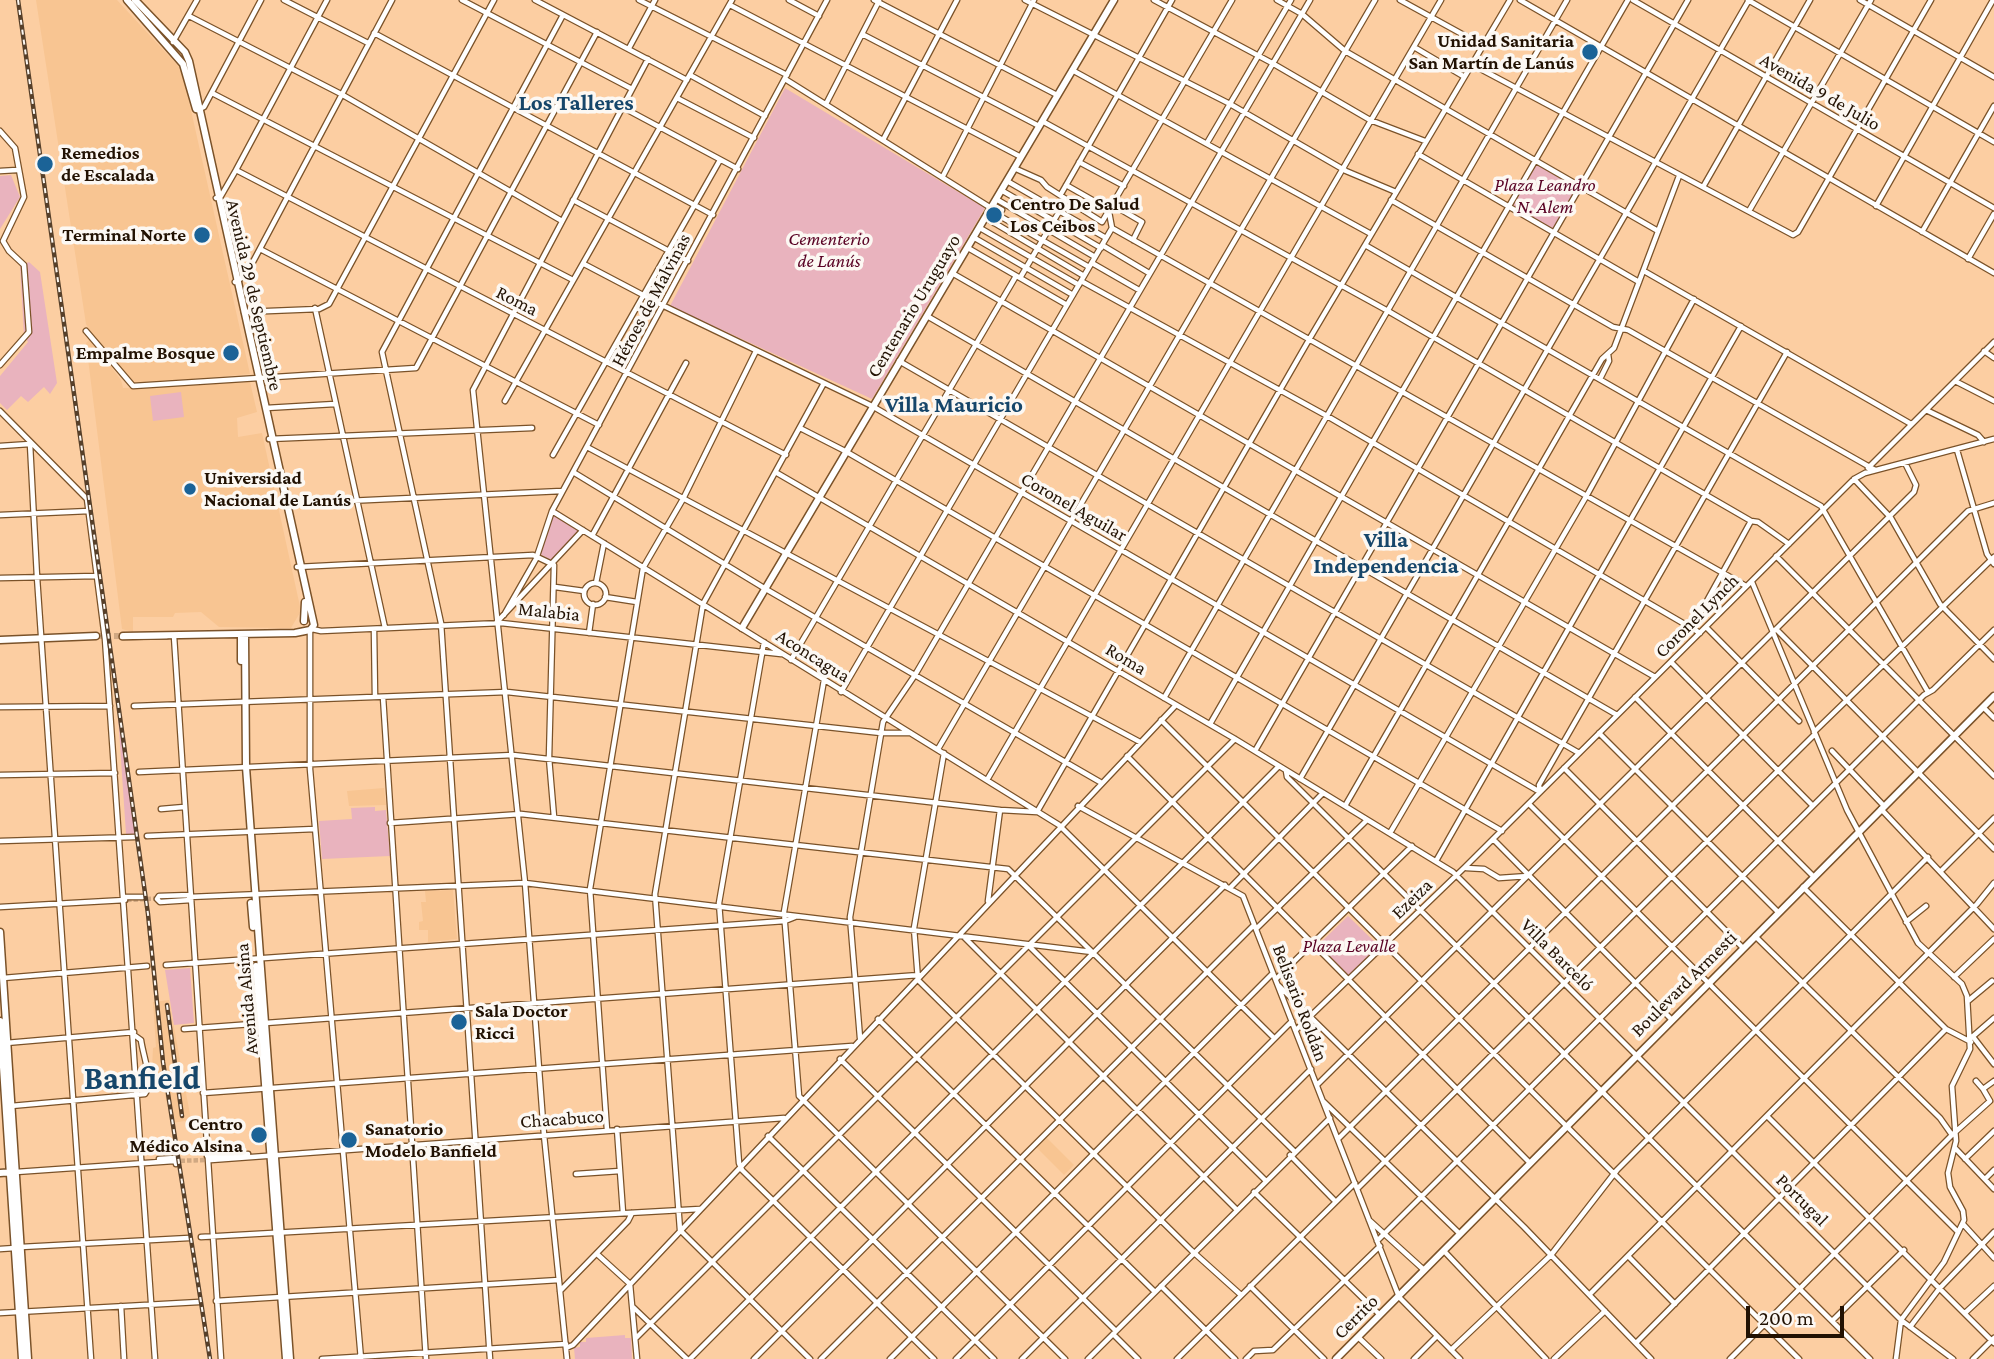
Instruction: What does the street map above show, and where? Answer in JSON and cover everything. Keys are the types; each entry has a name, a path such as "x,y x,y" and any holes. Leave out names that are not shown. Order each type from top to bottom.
{"main road":[{"name":"Avenida 29 de Septiembre","path":"125,0 169,46 185,68 198,110"},
{"name":"Avenida 29 de Septiembre","path":"137,0 188,56 299,567 308,625"},
{"name":"Centenario Uruguayo","path":"742,628 1114,0"},
{"name":"Avenida 29 de Septiembre","path":"258,378 271,439"},
{"name":"Malabia","path":"123,636 286,633 308,625"},
{"name":"Avenida Alsina","path":"243,635 244,767 288,1359"},
{"path":"0,640 102,636"},
{"name":"Boulevard Armesti","path":"1399,1297 1742,947 1994,696"},
{"path":"0,932 6,1107 13,1172 23,1359"},
{"path":"0,1021 3,1043"},
{"path":"0,1173 13,1172"},
{"name":"Cerrito","path":"1336,1359 1399,1297"},
{"path":"22,1312 28,1359"}],"street":[{"path":"169,46 197,0"},
{"path":"198,110 212,93 261,0"},
{"path":"284,0 368,43"},
{"path":"217,198 236,170 327,0"},
{"path":"236,282 246,275 392,0"},
{"path":"462,0 632,89"},
{"path":"243,312 315,308 329,304 494,0"},
{"path":"535,0 765,116"},
{"path":"639,0 786,77 943,176 1095,257"},
{"path":"629,48 655,0"},
{"path":"789,0 819,16"},
{"name":"Héroes de Malvinas","path":"504,615 537,556 551,511 628,373 827,0"},
{"path":"883,139 957,0"},
{"path":"1025,0 1230,104 1341,169 1396,192"},
{"path":"1154,0 1258,55 1370,120 1425,141"},
{"path":"1060,194 1172,0"},
{"path":"1014,169 1041,180 1046,187 1102,222 1232,0"},
{"path":"1277,0 1302,14 1345,51 1658,231"},
{"path":"1207,143 1291,0"},
{"path":"860,1038 849,923 881,733 886,719 915,675 1310,0"},
{"path":"938,750 1375,0"},
{"path":"1400,0 1482,45"},
{"path":"987,780 1441,0"},
{"path":"139,772 511,755 1037,812 1310,338 1510,0"},
{"path":"1520,0 1994,273"},
{"path":"1164,698 1567,0"},
{"path":"1210,724 1562,113 1630,0"},
{"name":"Avenida 9 de Julio","path":"1630,0 1994,208"},
{"path":"1255,751 1688,0"},
{"path":"1300,779 1748,0 1994,142"},
{"path":"1703,187 1810,0"},
{"path":"1860,0 1870,2 1994,77"},
{"path":"1471,64 1679,177 1793,235 1798,232 1931,0"},
{"path":"826,104 877,1 1057,95"},
{"path":"1876,206 1992,1"},
{"path":"505,401 731,2 1021,157"},
{"path":"943,176 1033,2"},
{"path":"1749,211 1870,2"},
{"path":"490,1359 441,626 383,349 564,15"},
{"path":"189,16 341,94 562,221"},
{"path":"86,331 133,386 416,368 597,32"},
{"path":"374,33 713,215"},
{"path":"862,34 983,97 1088,146 1341,285 1751,521 1758,522 1789,544"},
{"path":"1413,47 1463,76"},
{"path":"567,1359 544,1135 525,883 473,390 648,59"},
{"path":"1072,70 1371,234"},
{"path":"212,93 573,281"},
{"path":"677,98 754,138"},
{"path":"1922,232 1994,106"},
{"path":"622,107 738,169"},
{"path":"0,131 15,148 24,197 3,241 24,265 29,332 0,365"},
{"path":"1418,154 1639,282"},
{"path":"553,455 720,160"},
{"path":"1079,162 1124,186"},
{"path":"0,171 17,170"},
{"name":"Roma","path":"236,170 786,455"},
{"path":"1345,806 1570,416 1614,348 1679,177"},
{"path":"1007,181 1107,238"},
{"path":"1066,185 1110,209 1142,222 1133,240"},
{"path":"1002,190 1149,274"},
{"path":"573,200 688,261"},
{"path":"792,660 1001,302 1026,268 1066,200"},
{"path":"1391,200 1574,304 1666,351 1875,471"},
{"path":"993,204 1002,210 994,223"},
{"path":"841,692 1102,247 1112,228 1110,209"},
{"path":"1968,259 1994,214"},
{"path":"998,215 1139,290"},
{"path":"985,217 1037,248 1081,281"},
{"path":"979,227 1032,258 1081,281 1281,390 1700,633"},
{"path":"1112,228 1753,590"},
{"path":"973,237 1073,295"},
{"path":"1365,245 1824,509 1928,692"},
{"path":"967,247 1067,305"},
{"path":"260,249 599,425"},
{"name":"Coronel Aguilar","path":"584,264 664,306 872,406 1541,792"},
{"path":"1644,271 1911,424"},
{"path":"951,273 1655,677"},
{"path":"1390,833 1587,495 1694,299"},
{"path":"315,308 385,628"},
{"path":"926,315 1617,715"},
{"path":"1436,861 1741,326"},
{"path":"1863,474 1994,341"},
{"path":"607,1130 590,892 643,568 683,499 757,351"},
{"path":"1984,351 1994,358"},
{"path":"1541,792 1539,785 1731,454 1787,352"},
{"path":"1600,379 1609,361 1608,354"},
{"path":"899,361 1579,753"},
{"path":"592,536 686,363"},
{"path":"1955,381 1994,401"},
{"path":"810,1359 680,1230 655,900 703,604 746,531 824,383"},
{"path":"266,408 335,404"},
{"path":"1926,410 1978,435 1984,442"},
{"path":"0,411 30,444 83,494 89,511 110,706 144,1162 155,1359"},
{"path":"271,439 532,428"},
{"path":"800,428 896,480 1502,831"},
{"name":"Coronel Lynch","path":"1457,875 1854,479 1863,474 1994,439"},
{"path":"0,446 30,444"},
{"path":"30,444 91,1359"},
{"path":"587,447 1140,742"},
{"path":"1177,1359 1334,1200 1386,1161 1422,1126 1884,663 1993,561 1973,508 1957,450"},
{"path":"1317,1085 1916,489 1905,463"},
{"path":"573,472 764,589 1100,782"},
{"name":"Roma","path":"777,473 1234,738 1457,875"},
{"path":"1854,479 1889,516 1943,608 1994,659"},
{"path":"285,503 562,491"},
{"path":"1338,1139 1917,562 1973,508 1994,503"},
{"path":"0,514 89,511"},
{"name":"Aconcagua","path":"551,511 1059,825 1273,1038"},
{"path":"1692,628 1751,521"},
{"name":"Héroes de Malvinas","path":"496,623 583,530"},
{"path":"596,583 604,543"},
{"path":"299,567 537,556 552,564 555,587 549,758 554,817"},
{"path":"1776,556 1994,776"},
{"path":"0,578 97,576"},
{"path":"1752,581 1753,590 1775,631 1793,683 1858,831 1906,922 1927,954 1965,988 1968,1001 1972,1039 1968,1058 1952,1086 1955,1148 1948,1178 1964,1214 1963,1224 1946,1260 1901,1320 1896,1359"},
{"path":"596,583 604,589 605,597 601,603 593,604 586,601 584,592 588,586 596,583"},
{"path":"555,587 584,592"},
{"path":"605,597 637,602"},
{"path":"589,633 593,604"},
{"name":"Malabia","path":"308,625 321,631 496,623 782,654"},
{"path":"308,625 310,764 361,1358"},
{"path":"1706,627 1799,721"},
{"path":"374,629 375,697"},
{"path":"1246,1359 1254,1351 1273,1350 1378,1244 1385,1232 1529,1091 1812,805 1994,630"},
{"path":"1775,631 1813,664 1994,849"},
{"name":"Malabia","path":"124,633 171,636 125,639 121,636 124,633"},
{"path":"171,636 178,704 215,1301 221,1359"},
{"path":"764,642 719,908 740,1166 934,1359"},
{"path":"1671,662 1812,805"},
{"path":"824,680 784,918 798,1094 1065,1359"},
{"path":"134,706 503,692 881,733 910,733"},
{"path":"383,697 385,761 426,1356"},
{"path":"1635,697 1813,876"},
{"path":"322,1359 426,1356 489,1349 566,1346 630,1284 1059,825 1176,705"},
{"path":"0,707 110,706"},
{"path":"1983,707 1994,718"},
{"path":"1161,720 1799,1359"},
{"path":"1599,733 1778,912"},
{"path":"636,1338 653,1325 1234,738"},
{"path":"1832,751 1994,929"},
{"path":"944,754 914,931 918,975 1026,1087 1241,1294"},
{"path":"1127,756 1530,1163"},
{"path":"633,1307 689,1359 1279,766"},
{"path":"1564,768 1742,947"},
{"path":"1285,770 1287,777 1492,984 1870,1359"},
{"path":"0,775 115,773"},
{"path":"754,1359 1173,939 1244,874 1323,793"},
{"path":"1529,804 1958,1231"},
{"name":"Belisario Roldán","path":"1077,806 1228,886 1245,898 1399,1297"},
{"path":"161,809 184,807"},
{"path":"988,901 990,867 1000,810"},
{"path":"390,823 517,814 1008,869 1261,1117 1334,1200"},
{"path":"1942,870 1994,818"},
{"path":"821,1359 1206,971 1278,909 1367,820"},
{"path":"147,836 315,829"},
{"path":"0,841 135,837"},
{"path":"1493,839 1671,1019"},
{"path":"890,1359 1240,1005 1276,979 1412,846"},
{"path":"1451,1350 1551,1255 1613,1174 1928,857"},
{"path":"1465,867 1484,869 1499,878 1529,876"},
{"name":"Ezeiza","path":"1296,1030 1314,1016 1457,875"},
{"name":"Villa Barceló","path":"1457,875 1636,1055"},
{"path":"191,897 160,902 157,899 159,896 253,895 525,883 784,918"},
{"path":"1590,1294 1975,907 1994,883"},
{"path":"1802,887 1946,1029 1972,1039 1994,1064"},
{"path":"0,906 143,897"},
{"path":"1906,922 1926,906"},
{"path":"166,965 462,945 796,917 1028,946 1093,951"},
{"path":"1754,936 1955,1133"},
{"path":"964,937 999,975 1236,1209"},
{"path":"1954,977 1994,939"},
{"path":"1028,946 1265,1180"},
{"path":"3,978 147,967"},
{"path":"184,1029 918,975"},
{"path":"1276,979 1496,1198 1651,1359"},
{"path":"1968,1001 1992,981"},
{"path":"878,1018 1155,1292"},
{"path":"1972,1039 1994,1018"},
{"path":"956,1359 1292,1021"},
{"path":"1636,1343 1946,1029"},
{"path":"3,1043 134,1034 141,1040 149,1088 139,1097 6,1107"},
{"path":"203,1093 794,1048 852,1046"},
{"name":"Portugal","path":"1636,1055 1901,1320 1953,1359"},
{"path":"840,1059 1083,1298 1138,1359"},
{"path":"1022,1359 1311,1069"},
{"path":"1983,1089 1994,1080"},
{"path":"1730,1359 1906,1181 1991,1100 1976,1081"},
{"path":"1324,1102 1460,1234"},
{"path":"1767,1116 1933,1278 1993,1341 1973,1359"},
{"name":"Chacabuco","path":"208,1159 785,1118"},
{"path":"1088,1359 1330,1118"},
{"path":"617,1129 623,1213"},
{"path":"1965,1159 1994,1131"},
{"path":"768,1136 994,1359"},
{"path":"1955,1148 1994,1189"},
{"path":"13,1172 79,1168 144,1162 177,1160 175,1164 144,1162"},
{"path":"144,1162 174,1161"},
{"path":"1985,1179 1994,1170"},
{"path":"576,1174 620,1171"},
{"path":"1254,1192 1380,1315"},
{"path":"201,1237 700,1209"},
{"path":"560,1291 628,1221 632,1213"},
{"path":"1369,1220 1425,1270"},
{"path":"1963,1224 1994,1258"},
{"path":"1910,1327 1941,1287 1994,1232"},
{"path":"0,1248 189,1238"},
{"path":"1832,1321 1904,1250"},
{"path":"1444,1251 1546,1359"},
{"path":"597,1254 630,1284 637,1359"},
{"path":"1628,1256 1675,1304"},
{"path":"215,1301 559,1280"},
{"path":"1161,1286 1235,1359"},
{"path":"1250,1286 1324,1359"},
{"path":"1965,1313 1994,1286"},
{"path":"1399,1297 1460,1359"},
{"path":"0,1313 200,1302"},
{"path":"121,1306 124,1359"},
{"path":"1553,1359 1605,1311"},
{"path":"1414,1359 1437,1336"},
{"path":"1358,1337 1381,1359"}],"shaded area":[{"path":"36,0 117,0 182,70 250,374 133,384 104,352 86,324"},
{"name":"Universidad Nacional de Lanús","path":"90,339 121,380 123,388 250,382 257,412 237,418 238,437 262,433 301,611 291,628 219,627 201,612 175,613 173,617 133,617 133,632 122,629 86,343"},
{"path":"384,788 386,805 349,806 347,791"},
{"path":"453,890 457,939 428,942 428,930 419,930 419,922 423,921 421,902 426,902 425,891"},
{"path":"169,1000 191,1120 172,1123 164,1091 155,1092 152,1068 153,1048 156,1047 153,1002"},
{"path":"1045,1136 1074,1165 1064,1175 1035,1146"}],"green space":[{"name":"Cementerio de Lanús","path":"785,88 985,208 872,399 670,306"},
{"name":"Plaza Leandro N. Alem","path":"1535,160 1581,187 1554,232 1509,206"},
{"path":"11,175 20,197 0,229 0,176"},
{"path":"29,262 40,272 57,383 50,394 44,387 28,402 21,396 7,410 0,403 0,376 28,342 24,335 20,266"},
{"path":"181,392 184,417 153,421 150,396"},
{"path":"553,515 579,531 551,561 540,554"},
{"path":"118,715 135,834 126,834"},
{"path":"375,807 375,811 386,810 390,856 322,859 319,821 352,819 351,808"},
{"name":"Plaza Levalle","path":"1348,916 1379,946 1348,977 1318,945"},
{"path":"190,968 194,1023 174,1025 165,970"},
{"path":"625,1335 625,1338 631,1338 632,1359 575,1359 574,1348 580,1347 580,1342 586,1342 586,1338"}],"tunnel":[{"path":"96,636 123,636"},
{"path":"127,900 189,897"},
{"path":"174,1161 208,1160"}],"railway":[{"path":"18,0 148,914 163,1062 210,1359"},
{"path":"167,1005 182,1116"}],"place":[{"name":"Unidad Sanitaria San Martín de Lanús","path":"1590,52"},
{"name":"Remedios de Escalada","path":"45,164"},
{"name":"Centro De Salud Los Ceibos","path":"994,215"},
{"name":"Terminal Norte","path":"202,235"},
{"name":"Empalme Bosque","path":"231,353"},
{"name":"Universidad Nacional de Lanús","path":"190,489"},
{"name":"Sala Doctor Ricci","path":"459,1022"},
{"name":"Centro Médico Alsina","path":"259,1135"},
{"name":"Sanatorio Modelo Banfield","path":"349,1140"}],"district":[{"name":"Los Talleres","path":"576,103"},
{"name":"Villa Mauricio","path":"954,405"},
{"name":"Villa Independencia","path":"1386,553"},
{"name":"Banfield","path":"142,1079"}]}
